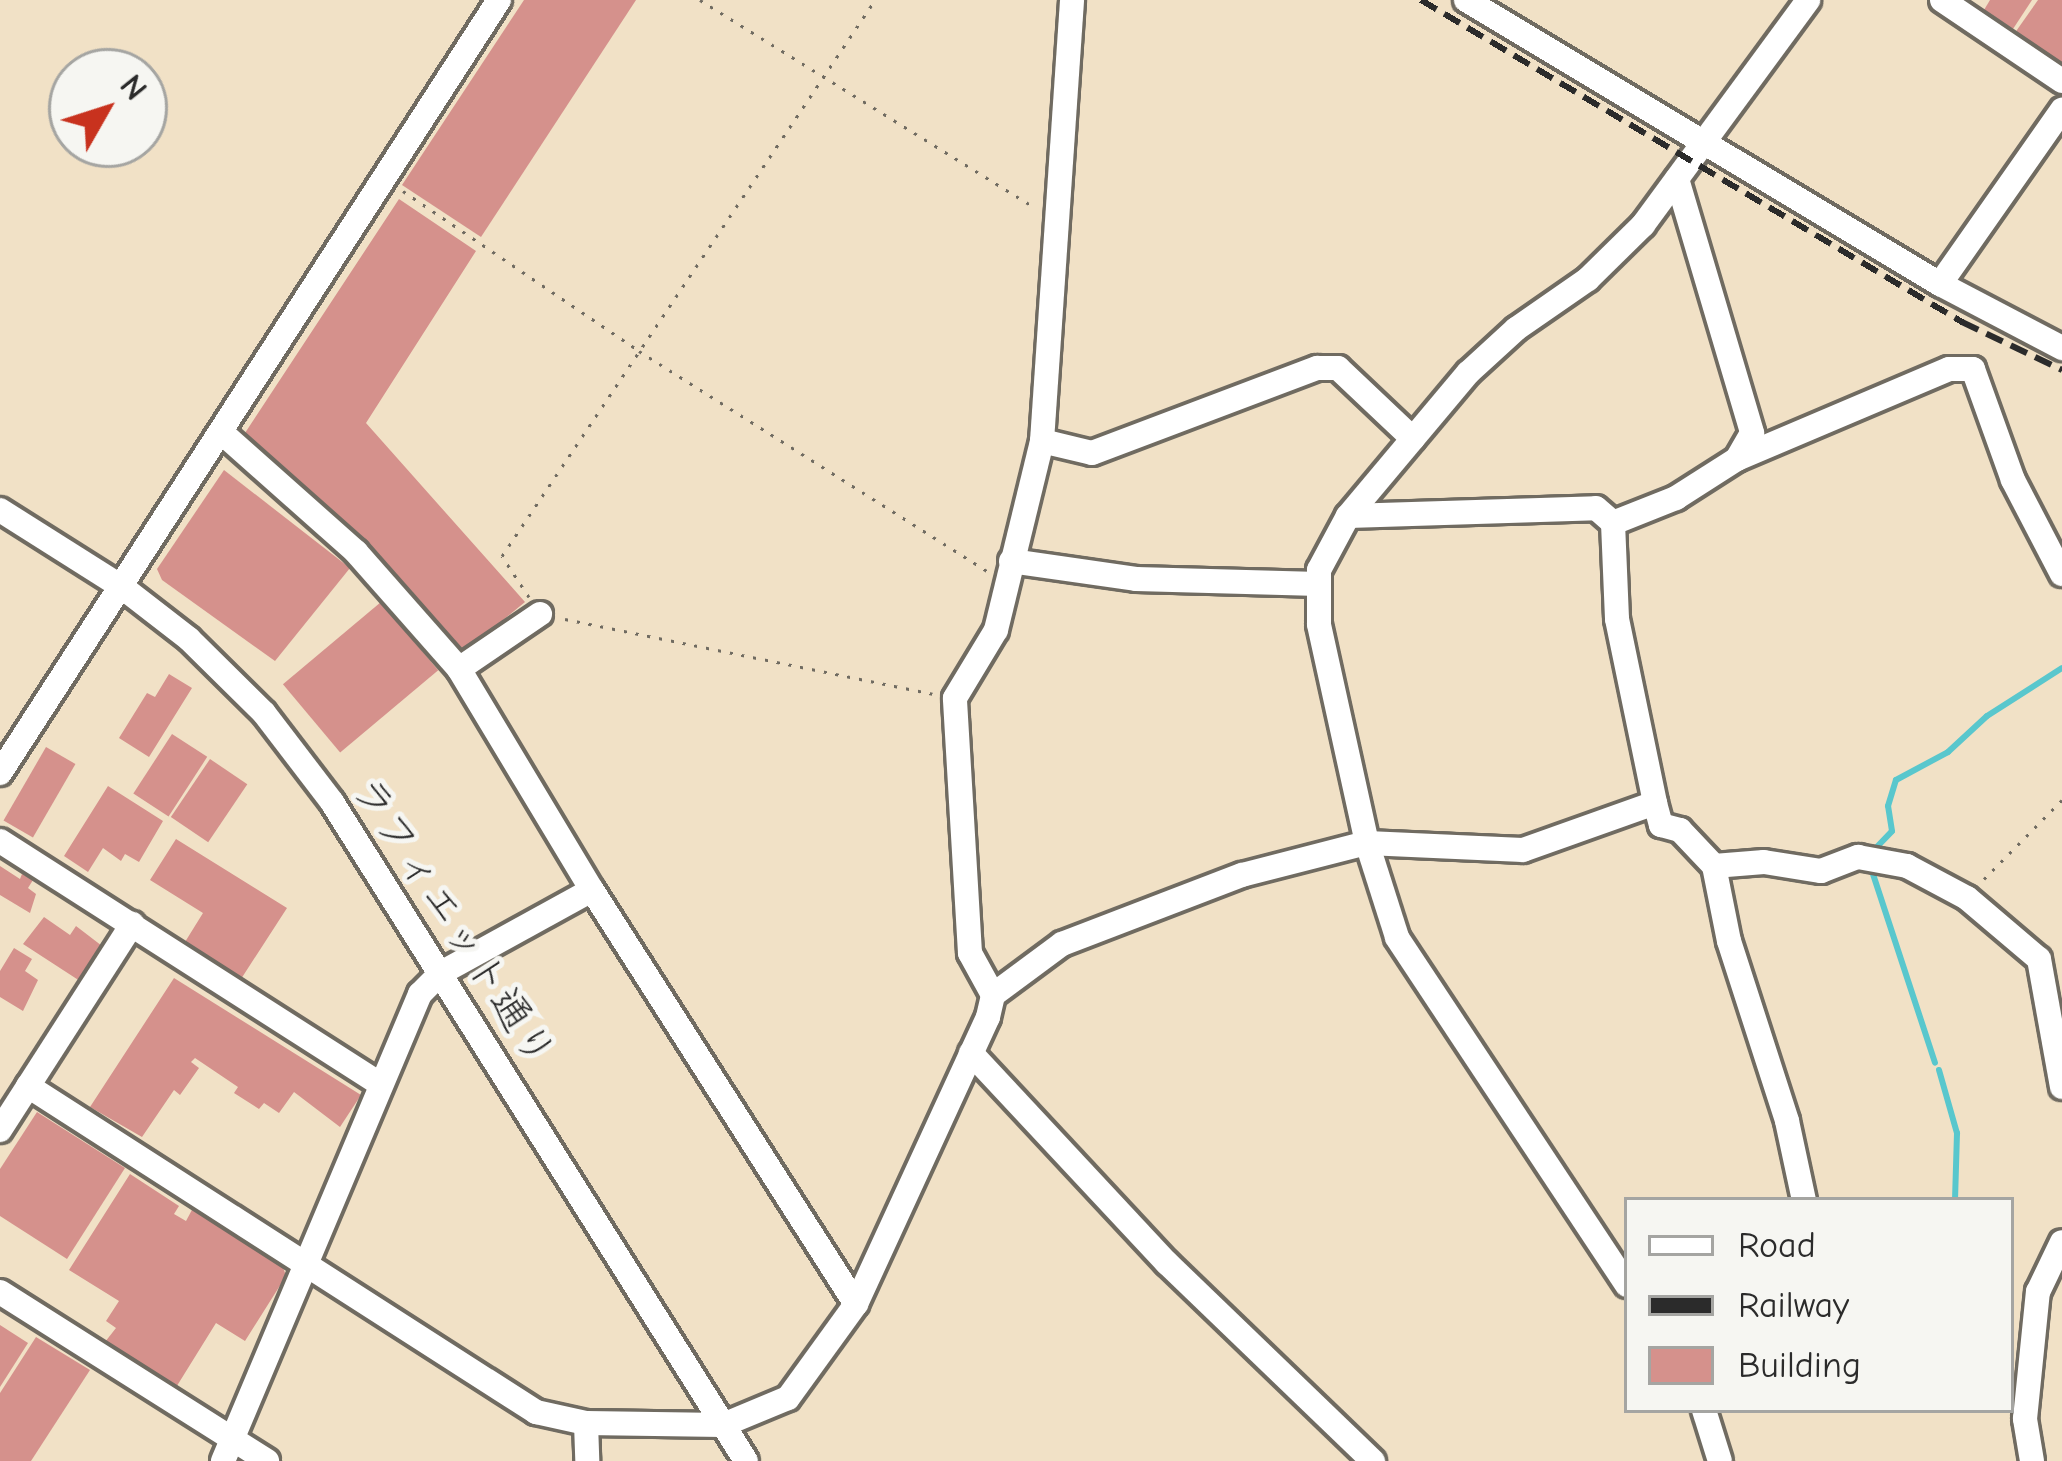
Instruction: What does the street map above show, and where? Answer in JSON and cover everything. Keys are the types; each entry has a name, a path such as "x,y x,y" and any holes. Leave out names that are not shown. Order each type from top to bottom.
{"street":[{"path":"0,773 499,0"},
{"path":"992,995 970,953 955,698 996,630 1042,441 1072,0"},
{"path":"1466,0 1940,284 2062,348"},
{"path":"1624,1280 1397,937 1367,843 1319,624 1319,570 1348,516 1468,373 1516,329 1588,279 1642,225 1808,0"},
{"path":"1942,0 2062,81"},
{"path":"1940,284 2062,110"},
{"path":"1677,179 1752,433 1737,459"},
{"path":"1042,441 1092,453 1317,368 1338,368 1413,439"},
{"path":"1612,523 1676,498 1737,459 1949,369 1973,369 2013,480 2062,574"},
{"path":"221,432 356,552 459,669 592,890 856,1304"},
{"path":"1348,516 1596,508 1612,523 1617,619 1661,825 1680,830 1714,866 1729,941 1787,1121 1803,1197"},
{"name":"ラフィエット通り","path":"0,511 122,587 189,639 264,713 332,802 746,1461"},
{"path":"1008,572 1319,584"},
{"path":"459,669 540,614"},
{"path":"28,1086 536,1412 586,1423 723,1425 788,1398 856,1304 971,1053 992,995 1062,944 1142,909 1242,875 1367,843 1523,850 1655,803"},
{"path":"0,841 380,1085"},
{"path":"1714,866 1764,862 1821,872 1858,856 1907,866 1967,898 2039,959 2062,1087"},
{"path":"228,1450 420,994 442,974 592,890"},
{"path":"0,1130 132,924"},
{"path":"2039,959 2062,945"},
{"path":"971,1053 1167,1263 1373,1461"},
{"path":"2032,1461 2025,1419 2038,1292 2062,1242"},
{"path":"0,1292 228,1450 267,1461"},
{"path":"1705,1413 1720,1461"},
{"path":"586,1423 587,1461"}],"path":[{"path":"700,0 1056,220"},
{"path":"875,0 502,556 540,614 955,698"},
{"path":"385,179 639,350 1008,572"},
{"path":"1967,898 2062,800"}],"building":[{"path":"524,0 636,0 481,237 402,185"},
{"path":"1990,0 2032,0 2013,29 1984,10"},
{"path":"2038,0 2062,0 2062,71 2012,37"},
{"path":"399,199 476,251 366,423 525,602 459,656 390,568 243,436"},
{"path":"224,470 350,568 275,661 162,580 157,569"},
{"path":"381,602 438,670 340,752 283,684"},
{"path":"169,674 192,688 149,757 119,738 147,693 155,697"},
{"path":"172,734 207,757 169,816 133,794"},
{"path":"46,747 75,764 33,838 4,821"},
{"path":"210,759 247,784 208,842 171,817"},
{"path":"108,786 163,821 139,862 125,854 121,861 103,848 88,872 64,856"},
{"path":"176,839 287,908 241,979 185,942 203,913 150,880"},
{"path":"0,866 20,879 22,874 33,880 28,888 36,894 30,913 0,895"},
{"path":"44,917 70,935 76,926 106,949 83,983 23,944"},
{"path":"14,948 32,959 25,971 38,980 23,1011 0,997 0,971"},
{"path":"174,978 361,1095 340,1127 294,1092 279,1113 264,1103 259,1109 234,1093 238,1087 195,1058 191,1062 199,1068 180,1095 174,1090 142,1137 90,1107"},
{"path":"37,1112 125,1168 67,1259 0,1216 0,1169"},
{"path":"130,1174 179,1206 174,1214 186,1221 193,1208 282,1264 286,1276 245,1341 216,1323 175,1389 105,1342 116,1328 106,1321 119,1301 69,1270"},
{"path":"0,1325 28,1343 0,1387"},
{"path":"36,1337 90,1370 31,1461 0,1461 0,1393"}],"waterway":[{"path":"1871,853 1892,831 1888,806 1896,780 1948,752 1987,716 2062,668"},
{"path":"1870,865 1935,1063"},
{"path":"1939,1070 1957,1133 1955,1197"}],"railway":[{"path":"1421,0 1962,322 2062,370"}]}
